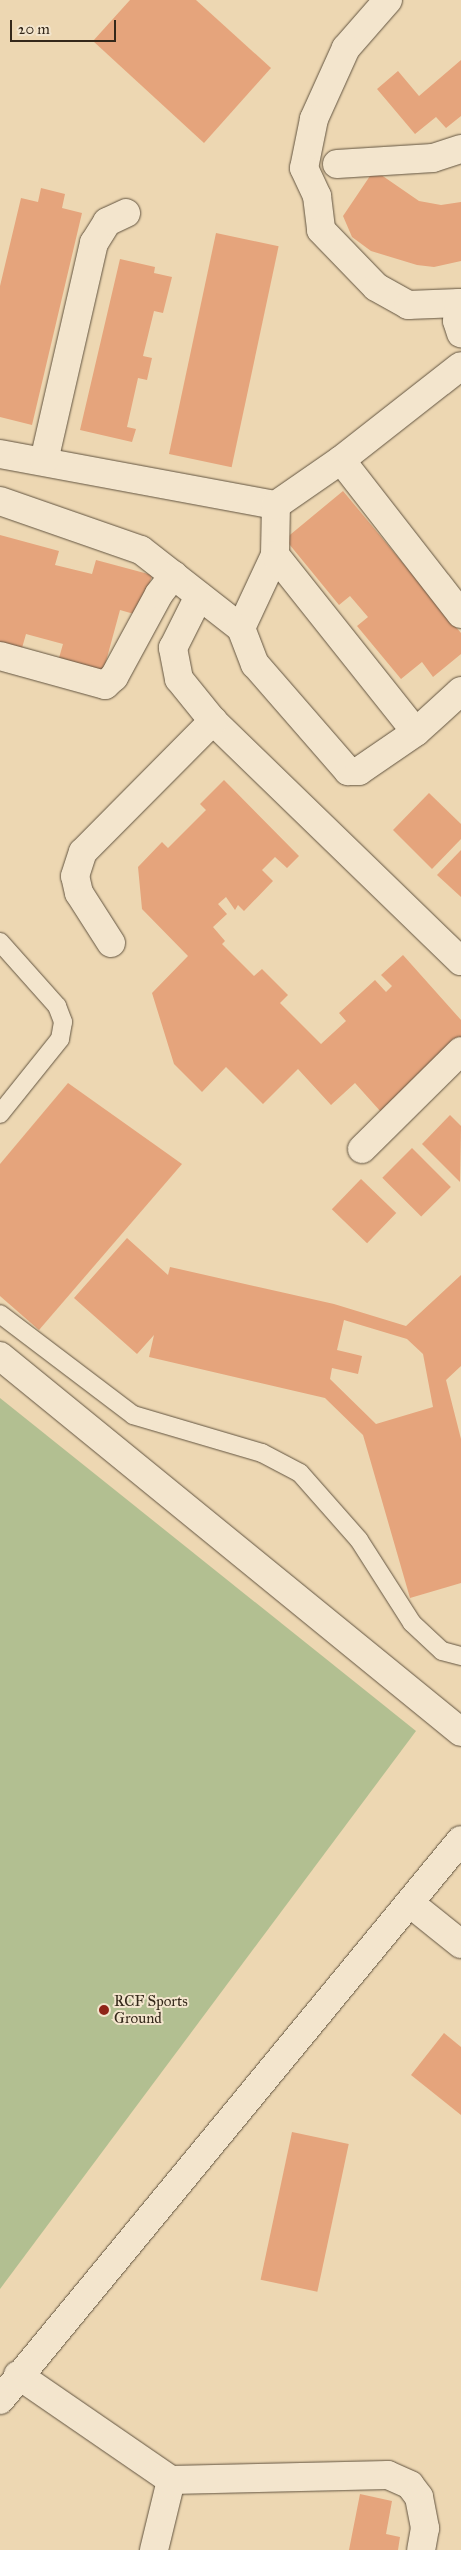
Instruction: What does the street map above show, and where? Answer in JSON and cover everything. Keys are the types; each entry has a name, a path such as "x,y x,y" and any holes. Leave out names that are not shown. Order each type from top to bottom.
{"street":[{"path":"388,0 346,48 314,119 312,137 305,149 304,168 317,196 321,230 376,287 408,305 460,302 457,321 461,333"},
{"path":"312,137 329,146 337,164 330,184 317,196"},
{"path":"337,164 433,158 461,149"},
{"path":"44,461 94,243 107,222 126,214"},
{"path":"0,454 276,504 341,460 457,376"},
{"path":"341,460 461,614"},
{"path":"0,501 141,550 174,575 241,628 255,664 348,771 359,771 416,732 461,691"},
{"path":"241,628 275,555 276,504"},
{"path":"275,555 416,732"},
{"path":"0,656 105,686 114,677 159,594 174,575"},
{"path":"199,596 173,648 179,679 213,721 461,961"},
{"path":"111,943 79,893 75,876 82,852 213,721"},
{"path":"362,1149 461,1051"},
{"path":"0,1356 461,1732"},
{"path":"0,2400 18,2375 411,1904 461,1840"},
{"path":"411,1904 461,1944"},
{"path":"18,2375 171,2480 388,2475 410,2485 419,2497 425,2528 422,2550"},
{"path":"154,2550 171,2480"}],"lane":[{"path":"0,942 57,1006 63,1022 60,1039 0,1114"},
{"path":"0,1314 133,1415 262,1453 300,1473 359,1540 412,1623 442,1651 461,1656"}],"green space":[{"name":"RCF Sports Ground","path":"0,1398 416,1731 0,2289"}],"building":[{"path":"130,0 196,0 271,68 204,143 93,41"},
{"path":"461,60 461,116 446,128 436,117 415,134 377,89 398,71 419,96"},
{"path":"374,170 419,201 441,205 461,202 461,261 434,267 417,265 371,251 352,237 343,216"},
{"path":"41,188 65,194 62,208 82,213 32,425 0,417 0,286 21,198 38,202"},
{"path":"216,233 279,246 232,467 169,454"},
{"path":"120,259 155,267 154,273 172,277 163,313 154,311 143,356 152,358 147,380 138,378 127,427 136,429 132,442 80,430"},
{"path":"343,491 461,633 461,654 433,677 422,662 401,679 357,626 368,617 350,596 339,605 285,539"},
{"path":"0,535 59,551 55,565 92,574 96,560 152,575 141,616 120,610 102,676 57,665 63,644 26,634 20,655 0,650"},
{"path":"224,780 299,856 287,868 275,857 262,870 273,881 244,911 238,905 235,910 226,897 218,904 227,914 213,927 225,941 222,944 254,976 262,969 288,995 280,1003 321,1044 346,1021 339,1013 375,980 386,992 392,986 381,975 403,955 461,1020 461,1040 381,1112 355,1083 331,1105 298,1069 263,1104 226,1067 202,1092 174,1064 152,993 188,956 142,909 138,867 162,842 168,848 206,810 200,804"},
{"path":"429,793 461,824 461,839 432,869 393,830"},
{"path":"461,850 461,897 437,875"},
{"path":"68,1083 182,1164 39,1330 0,1296 0,1164"},
{"path":"450,1115 461,1126 460,1182 422,1144"},
{"path":"412,1148 451,1187 421,1217 382,1178"},
{"path":"361,1179 396,1213 367,1243 332,1209"},
{"path":"127,1238 168,1275 170,1267 334,1304 406,1326 461,1275 461,1366 446,1380 461,1439 461,1583 410,1598 363,1435 325,1398 149,1357 154,1335 137,1354 74,1298","holes":["344,1320 407,1339 423,1354 433,1407 376,1424 330,1379 332,1368 358,1374 362,1356 337,1350"]},
{"path":"444,2033 461,2047 461,2115 411,2075"},
{"path":"292,2132 349,2144 317,2292 261,2280"},
{"path":"360,2494 392,2501 386,2534 400,2537 398,2550 349,2550"}],"place":[{"name":"RCF Sports Ground","path":"104,2010"}]}
